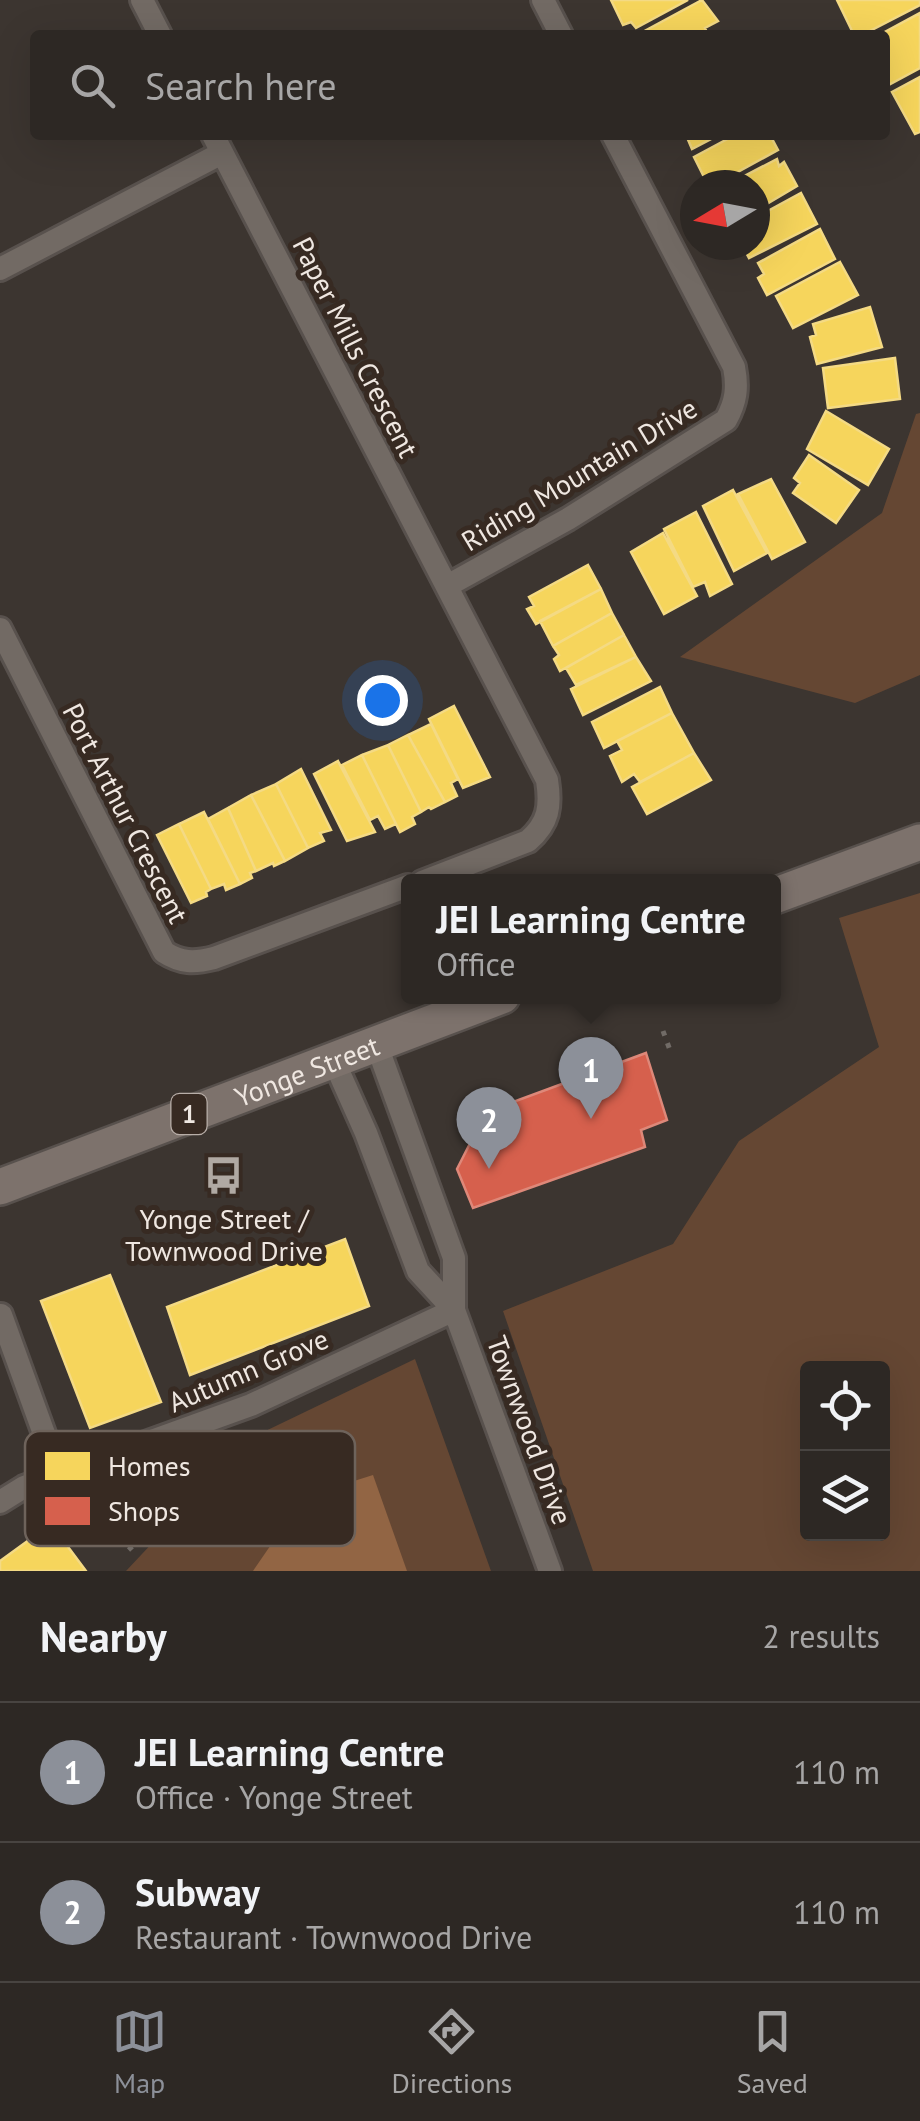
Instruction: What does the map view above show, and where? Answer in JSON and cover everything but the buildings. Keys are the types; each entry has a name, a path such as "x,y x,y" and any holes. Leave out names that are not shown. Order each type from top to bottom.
{"main road":[{"path":"781,893 920,842"},
{"name":"Yonge Street","path":"0,1186 481,1004"}],"street":[{"path":"142,0 157,30"},
{"path":"542,0 558,30"},
{"name":"Riding Mountain Drive","path":"446,586 568,519 726,420 733,407 738,387 734,367 616,140"},
{"path":"0,269 218,144"},
{"name":"Paper Mills Crescent","path":"218,144 446,586"},
{"path":"442,874 528,840 542,829 550,799 547,780 446,586"},
{"name":"Port Arthur Crescent","path":"0,629 164,952 178,961 214,958 401,889"},
{"name":"Townwood Drive","path":"376,1043 454,1258 454,1310 550,1571"},
{"name":"Townwood Drive","path":"334,1060 418,1271 454,1310"},
{"name":"Autumn Grove","path":"187,1431 454,1310"},
{"path":"1,1315 40,1431"},
{"name":"Autumn Grove","path":"0,1502 25,1487"}],"path":[{"path":"663,1031 672,1053"},
{"path":"128,1546 132,1550"}],"shaded area":[{"path":"920,413 920,675 855,703 680,657 882,513 916,414"},
{"path":"920,893 920,1571 593,1571 503,1311 673,1244 739,1141 879,1047 839,918"},
{"path":"415,1359 491,1571 126,1571 149,1546 355,1546 355,1431 266,1431"},
{"path":"373,1475 407,1571 253,1571 270,1546 355,1546 355,1481"}],"place":[{"name":"JEI Learning Centre","path":"591,1119"},
{"name":"Subway","path":"489,1169"},
{"name":"Yonge Street / Townwood Drive","path":"224,1176"}]}
